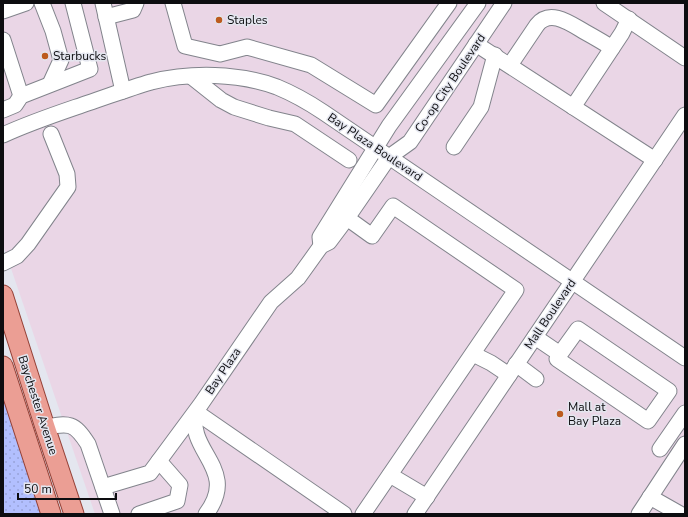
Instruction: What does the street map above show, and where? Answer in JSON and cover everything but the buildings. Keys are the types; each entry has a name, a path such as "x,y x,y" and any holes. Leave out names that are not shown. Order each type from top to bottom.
{"main road":[{"name":"Baychester Avenue","path":"3,295 74,514"},
{"name":"Baychester Avenue","path":"3,366 51,514"}],"street":[{"path":"3,11 26,3"},
{"path":"42,3 53,31 61,60 50,84"},
{"path":"3,110 15,105 21,96 90,69 73,3"},
{"path":"123,91 104,10 133,10 136,3"},
{"path":"173,3 185,46 220,54 248,47 311,65 376,105 448,4 469,17"},
{"name":"Co-op City Boulevard","path":"375,147 478,3"},
{"name":"Co-op City Boulevard","path":"389,157 410,142 504,3"},
{"path":"604,3 685,58"},
{"path":"510,65 537,25 542,19 546,18 557,18 564,20 612,48"},
{"path":"573,107 622,33 629,19"},
{"path":"3,40 21,96"},
{"path":"476,44 654,160"},
{"path":"454,147 489,95 494,55"},
{"path":"192,77 221,100 234,107 269,118 295,124 349,160"},
{"name":"Bay Plaza Boulevard","path":"3,136 25,125 153,82 192,77 235,78 276,87 301,98 375,147 685,358"},
{"name":"Mall Boulevard","path":"415,514 572,281 628,188 654,160 685,115"},
{"name":"Bay Plaza Boulevard","path":"3,128 25,125"},
{"path":"3,263 17,256 28,244 68,187 67,174 51,134"},
{"name":"Bay Plaza","path":"321,246 320,237 375,147"},
{"name":"Bay Plaza","path":"104,487 150,473 196,412 271,302 298,278 321,246 329,242 389,157"},
{"path":"347,218 372,236 393,206 516,290 363,514"},
{"path":"578,329 669,391 648,421 557,359 560,354 578,329"},
{"path":"535,337 560,354"},
{"path":"473,354 490,363 536,379"},
{"path":"206,514 216,497 218,480 198,437 194,419 196,412 344,514"},
{"path":"639,514 650,497 662,461 685,413"},
{"path":"45,428 69,425 75,428 88,444 112,514"},
{"path":"662,461 685,444"},
{"path":"139,514 177,501 180,485 159,461"},
{"path":"390,475 426,497"},
{"path":"650,497 680,514"}],"shaded area":[{"path":"3,3 685,3 685,514 95,514 3,245"},
{"path":"3,398 42,514 3,514"}],"place":[{"name":"Staples","path":"219,20"},
{"name":"Starbucks","path":"45,56"},
{"name":"Mall at Bay Plaza","path":"560,414"}]}
